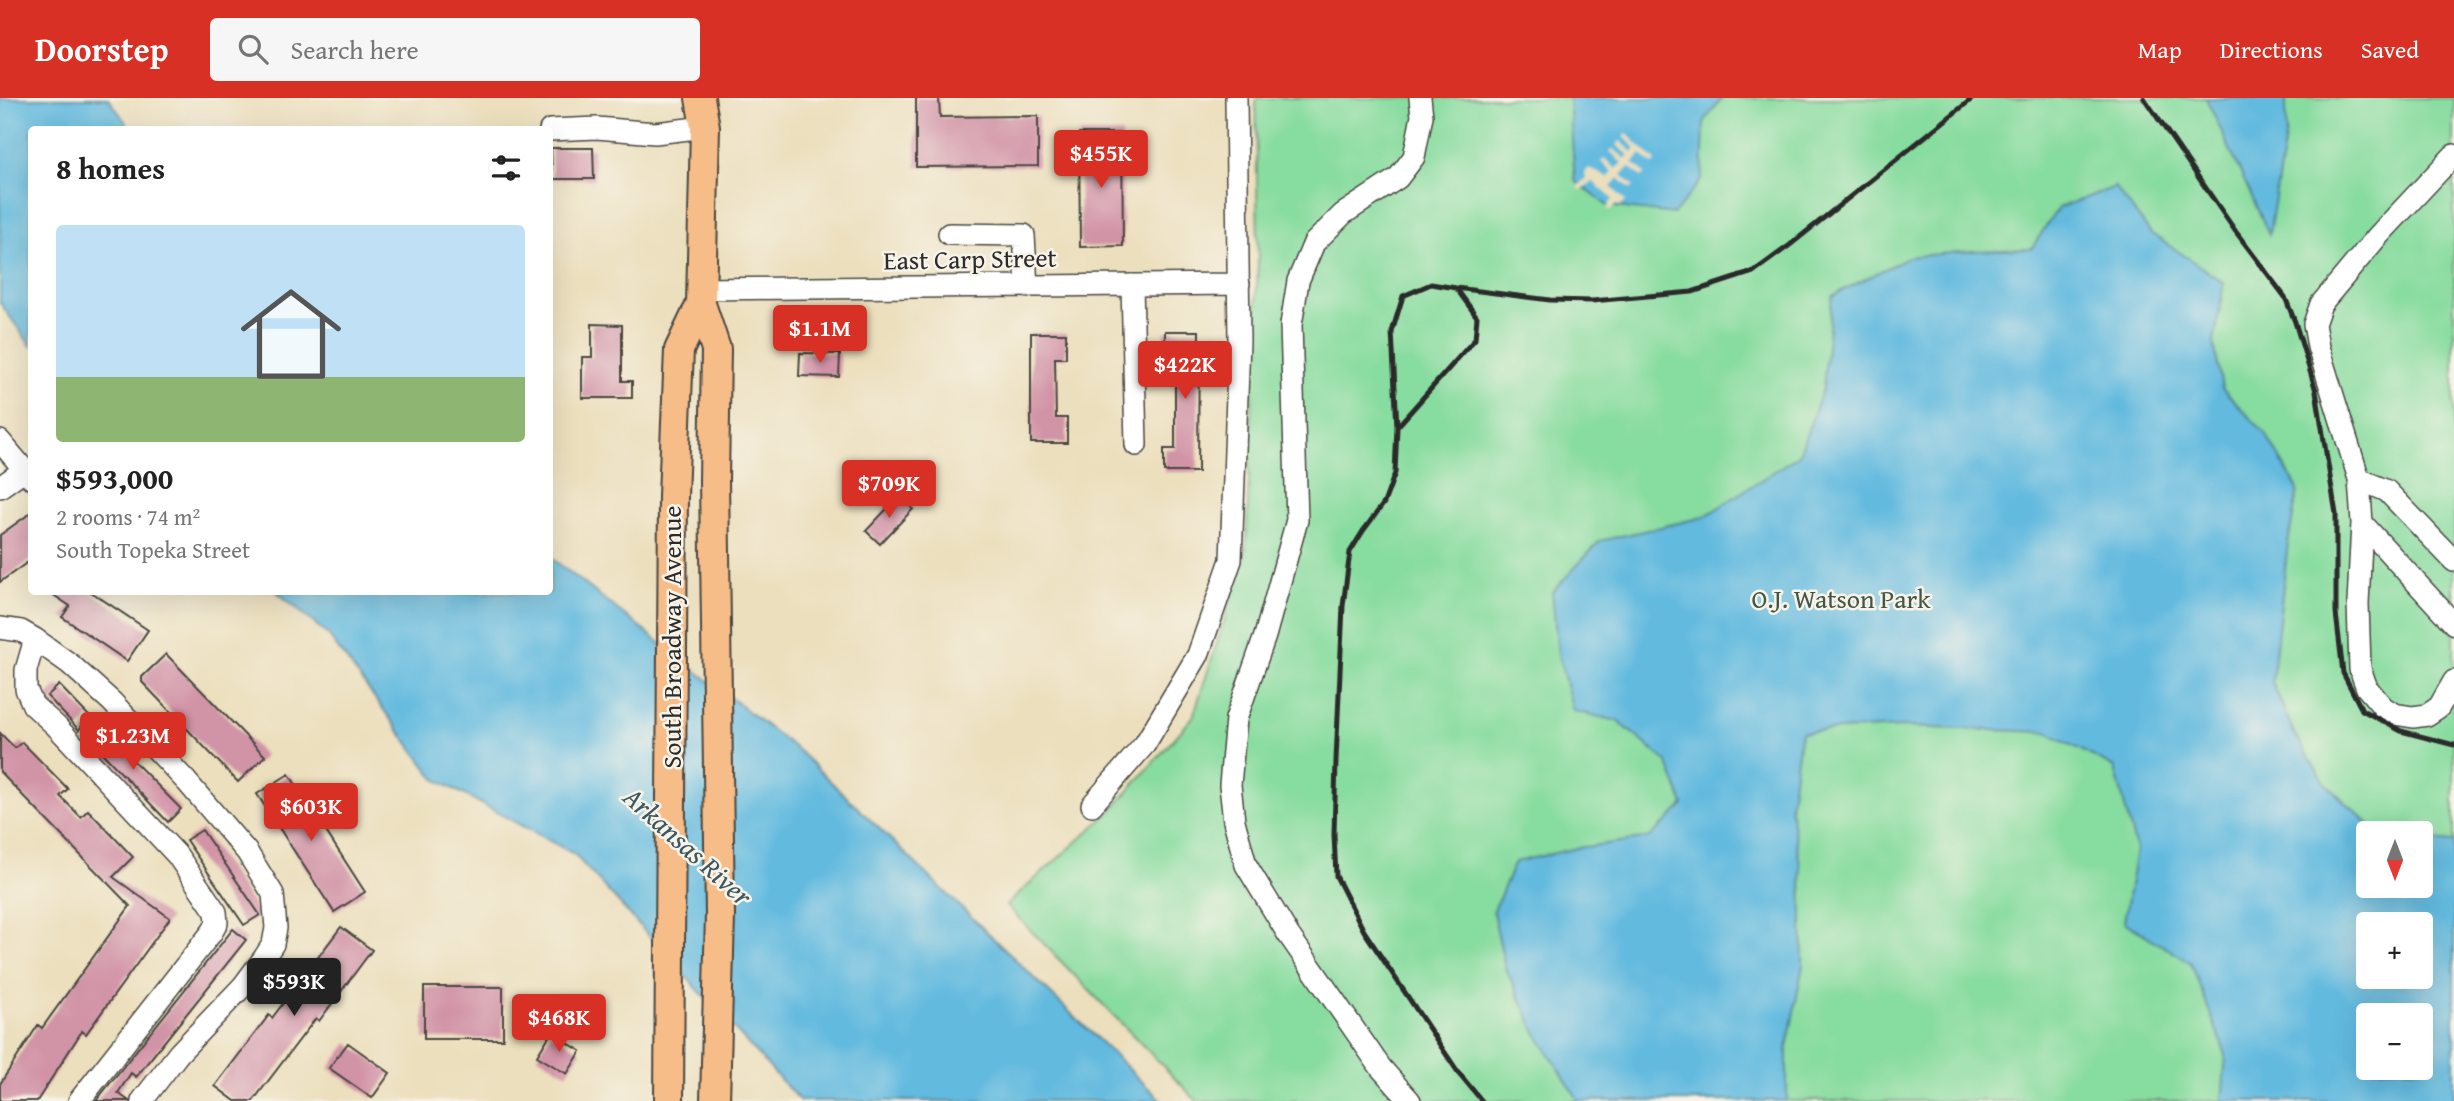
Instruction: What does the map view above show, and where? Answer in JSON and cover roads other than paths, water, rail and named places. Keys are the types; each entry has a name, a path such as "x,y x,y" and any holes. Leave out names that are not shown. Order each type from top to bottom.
{"main road":[{"name":"South Broadway Avenue","path":"700,98 705,127 701,296 716,349 714,480 720,915 715,1101"},
{"name":"South Broadway Avenue","path":"669,1101 673,496 679,350 701,296"}],"street":[{"path":"1092,805 1145,744 1198,655 1231,560 1239,341 1236,98"},
{"path":"1409,1101 1381,1068 1288,934 1246,865 1234,821 1230,785 1236,719 1265,636 1297,520 1291,326 1298,281 1314,243 1343,214 1398,178 1414,157 1422,116 1420,98"},
{"path":"553,130 597,128 654,133 705,127"},
{"path":"2454,155 2377,237 2321,304 2314,324 2318,348 2359,479 2360,669 2367,688 2383,707 2394,714 2413,717 2427,715 2439,707 2454,681"},
{"path":"949,234 1024,235 1027,287"},
{"name":"East Carp Street","path":"701,296 1239,284"},
{"path":"1132,285 1136,445"},
{"path":"0,441 28,474 0,487"},
{"path":"2359,479 2387,491 2454,561"},
{"path":"2361,523 2454,624"},
{"path":"0,628 21,631 35,639 70,664 112,702 187,782 247,852 273,894 276,928 273,944 243,986 179,1053 142,1101"},
{"path":"35,639 26,670 26,689 33,705 177,855 212,904 217,923 79,1101"}],"water":[{"path":"0,98 108,98 129,126 28,126 28,342 0,303"},
{"path":"1569,98 1722,98 1704,122 1702,179 1674,214 1608,206 1575,181"},
{"path":"2206,98 2286,98 2286,132 2269,234"},
{"path":"2115,187 2150,232 2224,283 2214,343 2222,388 2265,433 2298,490 2288,543 2272,682 2294,733 2325,783 2366,821 2356,821 2356,898 2433,898 2433,840 2454,842 2454,1101 2222,1101 2226,1055 2191,963 2124,922 2136,850 2115,768 2047,732 1904,727 1801,732 1790,807 1801,869 1803,965 1787,1048 1787,1101 1579,1101 1536,1032 1505,967 1493,912 1515,862 1577,848 1649,838 1684,805 1667,762 1618,721 1573,711 1558,654 1552,592 1600,541 1704,517 1799,455 1823,388 1832,296 1908,257 2031,249 2058,208"},
{"name":"Arkansas River","path":"553,559 800,752 1162,1101 800,1101 574,854 435,779 328,635 281,595 553,595"}],"railway":[{"path":"1456,288 1550,300 1592,301 1692,292 1753,272 1973,98"},
{"path":"2144,98 2236,232 2285,297 2295,322 2316,391 2336,514 2336,613 2343,673 2362,710 2401,731 2454,745"},
{"path":"1397,427 1475,339 1477,317 1456,288 1431,284 1403,296 1392,332 1397,427 1395,473 1384,503 1350,552 1343,606 1334,835 1336,876 1364,931 1458,1072 1482,1101"}],"park label":[{"name":"O.J. Watson Park","path":"1841,599"}]}
